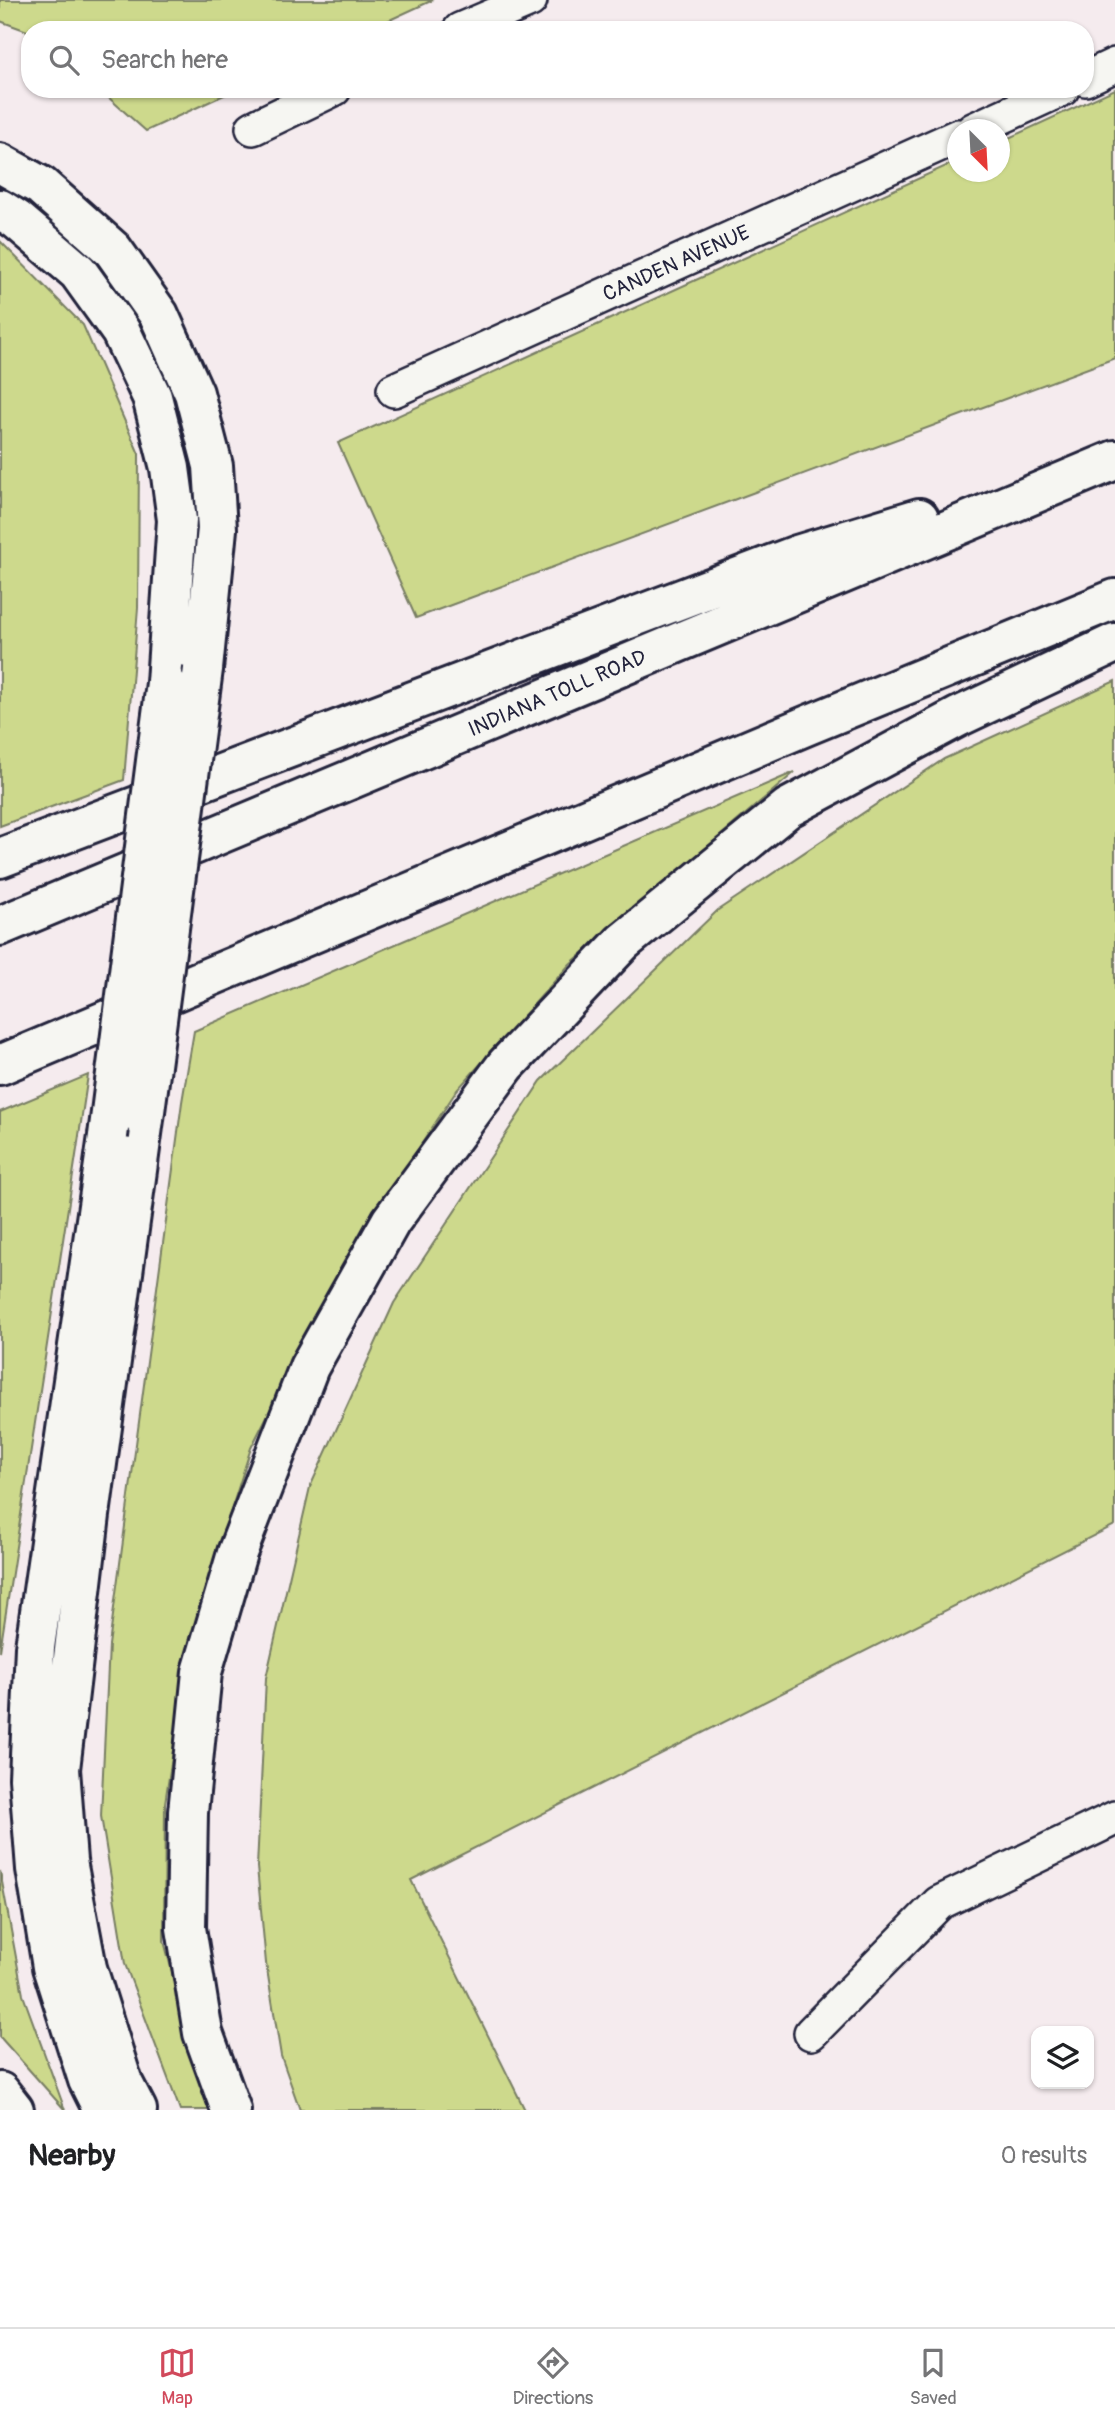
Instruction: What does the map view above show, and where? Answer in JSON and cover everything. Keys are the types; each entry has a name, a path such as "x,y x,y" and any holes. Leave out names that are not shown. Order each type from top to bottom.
{"highway":[{"path":"0,163 41,186 113,250 159,316 194,393 212,466 217,529 203,669 92,1501 60,1769 67,1861 86,1968 123,2083 136,2110"},
{"path":"0,209 17,220 78,272 121,332 152,397 170,468 177,520 166,683 108,1136 35,1647 29,1778 36,1869 52,1967 88,2080 103,2110"},
{"path":"0,858 797,555 1115,459"},
{"name":"INDIANA TOLL ROAD","path":"0,926 1115,459"},
{"path":"0,1065 808,725 1115,599"},
{"path":"231,2110 203,2032 186,1927 188,1812 202,1672 237,1553 309,1367 391,1221 506,1065 622,942 788,808 958,717 1115,643"},
{"path":"0,2092 14,2110"}],"street":[{"path":"481,21 530,0"},
{"path":"1094,75 1115,65"},
{"path":"253,128 315,98"},
{"path":"997,119 1042,98"},
{"name":"CANDEN AVENUE","path":"394,390 947,141"},
{"path":"811,2033 939,1903 1115,1818"}],"green space":[{"path":"0,0 433,0 388,21 21,21 21,29 0,21"},
{"path":"1115,89 1115,358 416,618 338,443 947,166 947,182 1010,182 1010,137"},
{"path":"109,98 218,98 146,131"},
{"path":"0,241 83,325 139,454 138,608 124,780 0,826"},
{"path":"1115,681 1115,1525 411,1880 525,2110 300,2110 281,2056 266,1963 257,1867 266,1678 310,1487 394,1303 541,1081 718,910 944,759"},
{"path":"795,772 570,964 457,1090 349,1254 251,1448 190,1639 165,1803 164,1941 201,2083 212,2110 180,2110 125,1964 101,1816 109,1645 182,1102 194,1031"},
{"path":"88,1075 77,1149 0,1651 0,1112"},
{"path":"0,1871 23,1995 65,2110 0,2037"}]}
